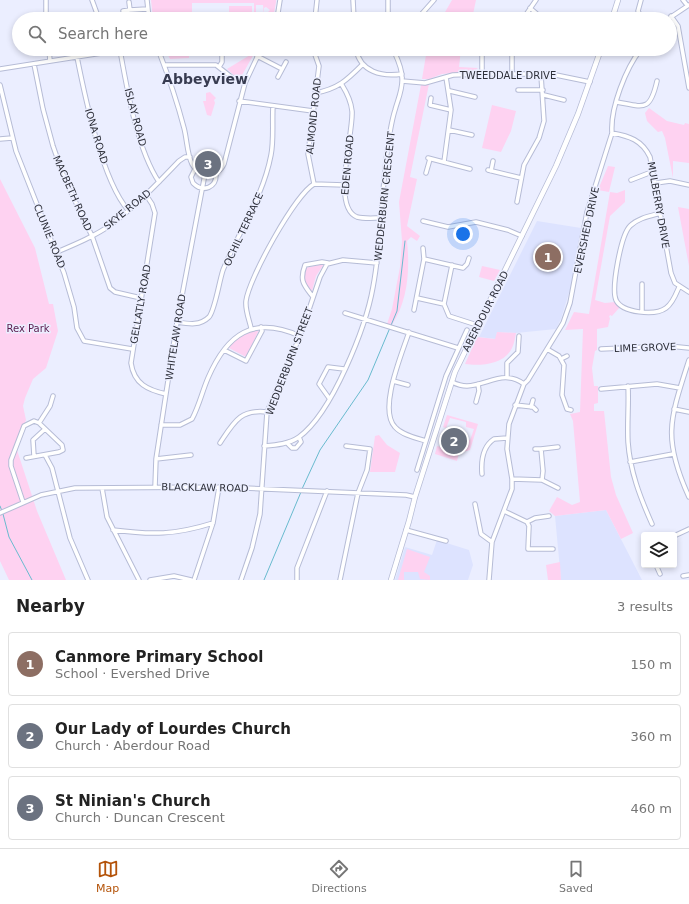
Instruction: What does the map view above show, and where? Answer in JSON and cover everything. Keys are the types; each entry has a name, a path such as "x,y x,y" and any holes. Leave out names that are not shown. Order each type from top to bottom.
{"main road":[{"path":"614,12 618,0"},
{"name":"ABERDOUR ROAD","path":"391,580 415,497 452,382 477,325 523,236 556,166 590,82 599,56"}],"street":[{"path":"46,0 46,12"},
{"path":"92,0 96,12"},
{"path":"147,0 148,12"},
{"path":"278,12 280,0"},
{"path":"316,12 317,0"},
{"path":"353,0 354,12"},
{"path":"388,0 388,12"},
{"path":"423,12 434,0"},
{"path":"527,12 536,0"},
{"path":"638,12 641,0"},
{"path":"677,13 688,5 683,0"},
{"path":"129,2 130,10"},
{"path":"530,8 535,12"},
{"path":"123,11 148,9"},
{"path":"677,25 689,88"},
{"path":"50,56 50,61"},
{"path":"0,69 82,56"},
{"name":"ISLAY ROAD","path":"121,56 137,128 153,172 159,182"},
{"path":"161,56 178,106 190,157 195,169 205,174 216,173"},
{"path":"219,67 222,62 222,56"},
{"path":"195,169 191,177 193,183 202,188 208,188 213,185 216,180 216,173 224,164 239,101 257,56 282,69"},
{"name":"ALMOND ROAD","path":"314,184 308,154 318,66 316,56"},
{"path":"358,56 363,64 381,75 402,74"},
{"name":"WEDDERBURN CRESCENT","path":"264,446 287,443 299,437 316,419 344,369 364,318 373,289 377,263 388,142 402,81 402,74 396,56"},
{"path":"482,56 482,74"},
{"path":"512,56 512,74"},
{"name":"EVERSHED DRIVE","path":"489,580 492,542 511,494 512,479 507,449 509,424 524,384 547,350 564,320 570,303 587,212 612,133 617,102 626,75 637,56"},
{"name":"IONA ROAD","path":"77,57 96,138 110,178 128,210"},
{"path":"278,77 286,62"},
{"name":"MACBETH ROAD","path":"34,64 43,109 53,146 65,180 92,236 110,288 115,292 141,298"},
{"path":"315,93 326,92 342,85 363,64"},
{"path":"164,65 212,65 219,67 235,80 245,83"},
{"name":"TWEEDDALE DRIVE","path":"402,81 425,83 446,76 512,74 570,77 590,82"},
{"path":"517,202 521,178 527,158 542,129 545,111 541,75"},
{"path":"444,162 451,110 450,91 446,76"},
{"path":"617,102 643,106 652,101 657,90 656,82"},
{"name":"CLUNIE ROAD","path":"0,85 12,138 28,184 57,252 74,307 77,328 84,341 132,348"},
{"name":"EDEN ROAD","path":"342,85 348,94 352,111 344,185 345,201 348,209 356,216 381,218"},
{"path":"518,90 543,90"},
{"path":"450,91 475,97"},
{"path":"544,95 564,100"},
{"path":"431,98 430,104 451,110"},
{"path":"239,101 313,111"},
{"path":"0,105 5,104"},
{"name":"OCHIL TERRACE","path":"177,322 196,324 203,321 213,311 217,289 223,270 252,212 268,168 271,154 273,106"},
{"path":"449,130 472,135"},
{"name":"MULBERRY DRIVE","path":"612,133 639,141 648,151 654,171 671,273 675,283 679,287"},
{"path":"0,140 12,138"},
{"name":"SKYE ROAD","path":"57,252 92,236 146,195 179,161 185,157 190,157"},
{"path":"426,173 429,159 470,168"},
{"path":"493,161 490,170 521,178"},
{"path":"632,180 654,171"},
{"name":"WHITELAW ROAD","path":"155,487 156,459 177,322 205,174"},
{"path":"656,183 679,182 689,185"},
{"path":"251,328 246,308 250,289 264,258 290,212 304,192 314,184 344,185"},
{"name":"GELLATLY ROAD","path":"146,195 152,204 155,213 132,348 132,369 139,383 148,390 166,394"},
{"path":"661,213 636,222 627,229 622,239 614,288 616,299 626,309 657,311 667,307 679,287 689,292"},
{"path":"423,221 448,228 476,222 508,230 523,236"},
{"path":"414,310 424,259 423,248"},
{"path":"424,259 462,268 467,264 469,258"},
{"path":"314,297 302,282 301,277 304,265 322,262 329,264 343,260 377,263"},
{"name":"WEDDERBURN STREET","path":"241,580 257,530 268,412 300,336 320,277 329,264"},
{"path":"452,265 444,304 450,317 477,325"},
{"path":"640,287 642,311"},
{"path":"417,298 444,304"},
{"path":"346,313 458,348"},
{"path":"224,350 246,361 262,331 261,327"},
{"path":"161,425 180,425 192,419 209,377 224,350 238,335 251,328 261,327 289,331 300,336"},
{"name":"ABERDOUR ROAD","path":"417,470 446,376 467,330"},
{"path":"409,332 388,399 389,413 395,427 409,436 426,441"},
{"path":"507,376 507,363 518,352 519,336"},
{"name":"LIME GROVE","path":"601,348 669,346 689,348"},
{"path":"547,350 561,359 564,371 562,395 569,410 564,414"},
{"path":"561,359 567,356"},
{"path":"689,360 687,371 674,409 671,430 673,454 679,476 689,497"},
{"path":"329,398 319,384 328,367 344,369"},
{"path":"452,382 468,386 507,376 518,379 524,384"},
{"path":"393,380 408,385"},
{"path":"476,402 479,391 478,384"},
{"path":"601,389 658,384 680,388"},
{"path":"628,386 627,425 630,462 638,492 652,524"},
{"path":"39,423 50,406 53,396"},
{"path":"531,407 533,400"},
{"path":"515,405 531,407 536,410"},
{"path":"674,409 689,412"},
{"path":"220,443 234,422 244,414 255,410 268,412"},
{"path":"23,502 11,466 11,460 24,426 34,421 39,423 62,445 63,450 26,458"},
{"path":"34,456 33,440 45,429"},
{"name":"WEDDERBURN CRESCENT","path":"287,443 292,448 296,448 301,442 299,437"},
{"path":"482,474 481,463 485,450 494,439 507,438"},
{"path":"340,580 358,493 367,470 370,449 346,446"},
{"path":"535,449 558,447"},
{"path":"480,448 485,450"},
{"path":"541,449 543,471 542,480"},
{"path":"630,462 673,454"},
{"path":"45,455 52,468 70,538 88,580"},
{"path":"156,459 192,455"},
{"path":"420,460 427,461"},
{"path":"512,479 542,480 558,488"},
{"path":"150,580 174,576 192,580 213,523 219,487"},
{"path":"102,488 107,517 139,580"},
{"name":"BLACKLAW ROAD","path":"0,513 23,502 57,491 102,488 262,488 406,495 415,497"},
{"path":"297,580 296,568 327,491"},
{"path":"481,507 475,506 480,534 492,542"},
{"path":"504,511 527,522 529,526 526,549 553,549"},
{"path":"527,522 535,518 549,516"},
{"path":"113,530 168,534 213,523"},
{"path":"677,535 689,529"},
{"path":"406,530 446,541"},
{"path":"657,568 660,574"},
{"path":"683,576 689,575"}],"shaded area":[{"path":"537,221 581,228 572,283 561,319 556,329 516,333 497,332 496,339 479,337"},
{"path":"606,510 642,580 561,580 555,516"},
{"path":"437,540 469,550 473,565 468,580 395,580 405,547 432,555"}],"green space":[{"path":"151,0 276,0 274,12 268,12 270,10 266,7 264,8 264,12 263,5 256,5 256,12 254,12 254,3 192,3 192,12 152,12"},
{"path":"452,0 476,0 473,12 445,12"},
{"path":"229,6 252,6 252,12 229,12"},
{"path":"168,56 189,56 189,58 170,59"},
{"path":"248,56 253,56 241,77 236,77 227,69"},
{"path":"426,56 460,56 459,67 478,68 474,71 442,74 429,79 422,79"},
{"path":"429,84 410,177 417,179 407,226 420,236 417,241 411,237 407,241 407,284 402,305 392,325 387,324 392,309 400,267 402,241 399,202 421,85"},
{"path":"210,92 216,98 214,100 215,103 211,116 207,115 203,101 206,101 206,93"},
{"path":"492,105 516,111 511,131 501,152 482,148"},
{"path":"649,108 667,121 684,125 685,123 689,124 689,163 673,161 673,178 665,138 662,131 658,132 647,121 645,113"},
{"path":"608,166 615,167 609,192 598,190"},
{"name":"Rex Park","path":"0,179 35,248 49,304 53,304 58,331 46,368 33,379 25,398 23,406 26,420 16,447 37,511 66,580 9,580 0,561"},
{"path":"625,190 625,202 610,216 595,300 605,303 615,302 620,307 612,316 610,315 608,327 597,329 597,350 595,351 592,368 594,386 598,386 598,403 594,404 594,411 604,411 611,477 616,495 633,533 621,539 606,510 555,516 549,511 557,497 572,505 580,502 573,421 570,414 580,412 583,329 565,330 574,312 589,314 610,192 617,193"},
{"path":"678,207 689,209 689,266"},
{"path":"324,264 316,276 312,291 310,291 303,279 305,268"},
{"path":"482,266 500,270 494,281 479,277"},
{"path":"255,330 259,330 246,357 229,348 242,336"},
{"path":"497,332 516,333 513,346 508,354 498,361 491,363 478,365 465,364 477,337 495,339"},
{"path":"447,415 478,424 470,450 459,453 457,461 435,454 437,446 447,449 449,444 457,446 457,449 459,449 463,438 470,440 474,429 466,427 466,422 450,418 446,428 443,427"},
{"path":"379,435 387,445 400,453 395,472 370,472 375,436"},
{"path":"407,549 430,557 424,572 430,576 430,580 420,579 418,572 404,572 404,580 398,580"},
{"path":"560,562 561,580 548,580 546,565"}],"waterway":[{"path":"302,489 320,450 368,380 397,311 405,241"},
{"path":"264,580 301,492"},
{"path":"0,506 2,511"},
{"path":"3,514 9,537 32,580"}],"place":[{"name":"St Ninian's Church","path":"208,164"},
{"name":"Canmore Primary School","path":"548,257"},
{"name":"Our Lady of Lourdes Church","path":"454,441"}],"district":[{"name":"Abbeyview","path":"205,79"}]}
